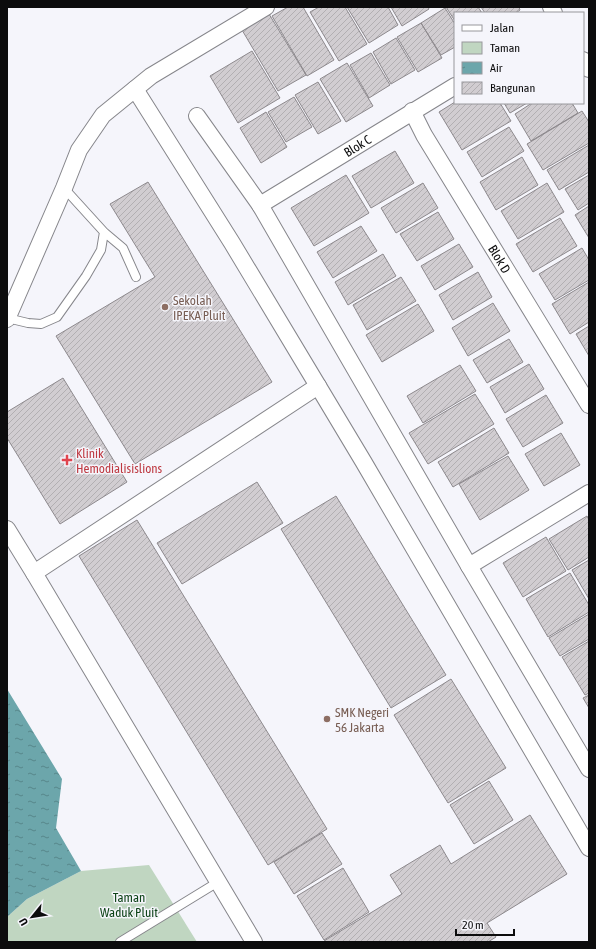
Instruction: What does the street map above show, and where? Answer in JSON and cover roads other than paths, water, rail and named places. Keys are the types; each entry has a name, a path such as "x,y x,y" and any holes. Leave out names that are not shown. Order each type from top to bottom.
{"street":[{"path":"7,318 79,150 103,115 151,76 266,7"},
{"name":"Blok C","path":"260,205 454,87"},
{"path":"135,88 232,242 371,475 589,848"},
{"name":"Blok D","path":"412,111 424,135 589,405"},
{"path":"197,116 260,205 468,566 589,768"},
{"path":"34,573 318,386"},
{"path":"468,566 589,494"},
{"path":"7,530 254,942"}],"lane":[{"path":"64,188 104,232 123,248 136,276"},
{"path":"7,318 28,323 42,324 57,318 86,276 101,250 104,232"},
{"path":"120,942 218,882"}],"water":[{"path":"7,689 62,779 56,828 81,871 27,899 7,917"}],"place":[{"name":"Sekolah IPEKA Pluit","path":"165,307"},
{"name":"Klinik Hemodialisislions","path":"67,460"},
{"name":"SMK Negeri 56 Jakarta","path":"327,719"}],"park label":[{"name":"Taman Waduk Pluit","path":"129,904"}]}
